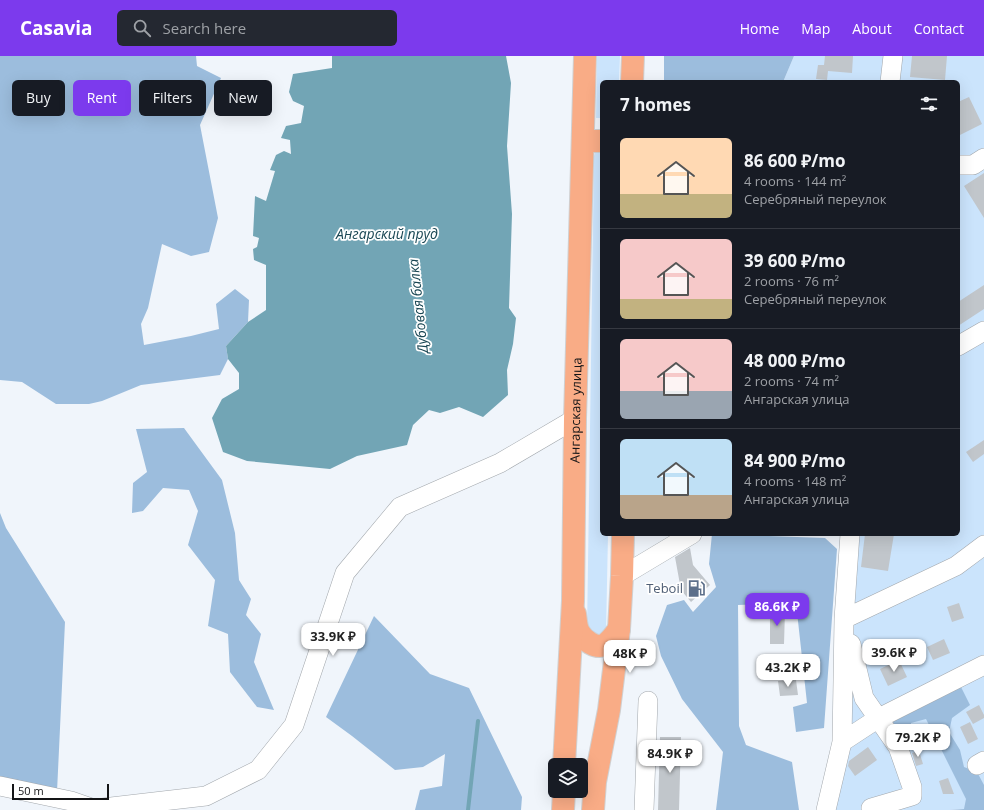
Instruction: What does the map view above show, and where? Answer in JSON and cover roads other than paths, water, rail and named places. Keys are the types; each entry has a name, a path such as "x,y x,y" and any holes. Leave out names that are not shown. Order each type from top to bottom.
{"main road":[{"name":"Ангарская улица","path":"564,758 573,601 575,419 593,141 585,56"},
{"path":"632,80 633,56"},
{"path":"593,810 596,782 609,710 619,629 623,536"},
{"path":"573,601 578,632 592,644 597,646 604,645 619,629"},
{"path":"563,810 564,798"}],"street":[{"path":"890,80 893,56"},
{"path":"960,165 973,165 984,158"},
{"path":"960,345 984,331"},
{"path":"0,786 67,806 94,809 206,796 258,770 294,725 345,573 400,507 500,463 575,419"},
{"path":"622,576 689,536"},
{"path":"826,810 842,742 844,619 850,536"},
{"path":"844,619 956,566 984,545"},
{"path":"844,619 864,698 877,719 898,747 912,787 912,796 871,808"},
{"path":"842,742 877,719 984,665"},
{"path":"644,810 648,701"}],"water":[{"name":"Ангарский пруд","path":"332,56 506,56 511,83 507,146 512,214 509,308 516,318 513,344 507,370 508,395 483,417 459,407 440,413 429,410 413,425 407,445 357,456 330,469 247,461 223,452 212,418 222,399 239,389 239,373 228,359 226,346 248,322 266,310 266,265 254,260 253,249 257,247 259,238 253,236 255,196 266,201 275,171 270,170 276,155 284,151 291,154 290,140 281,138 286,126 301,123 304,106 293,101 289,92 293,74 332,68"}],"waterway":[{"name":"Дубовая балка","path":"468,810 478,721"}],"place":[{"name":"Teboil","path":"696,588"}]}
